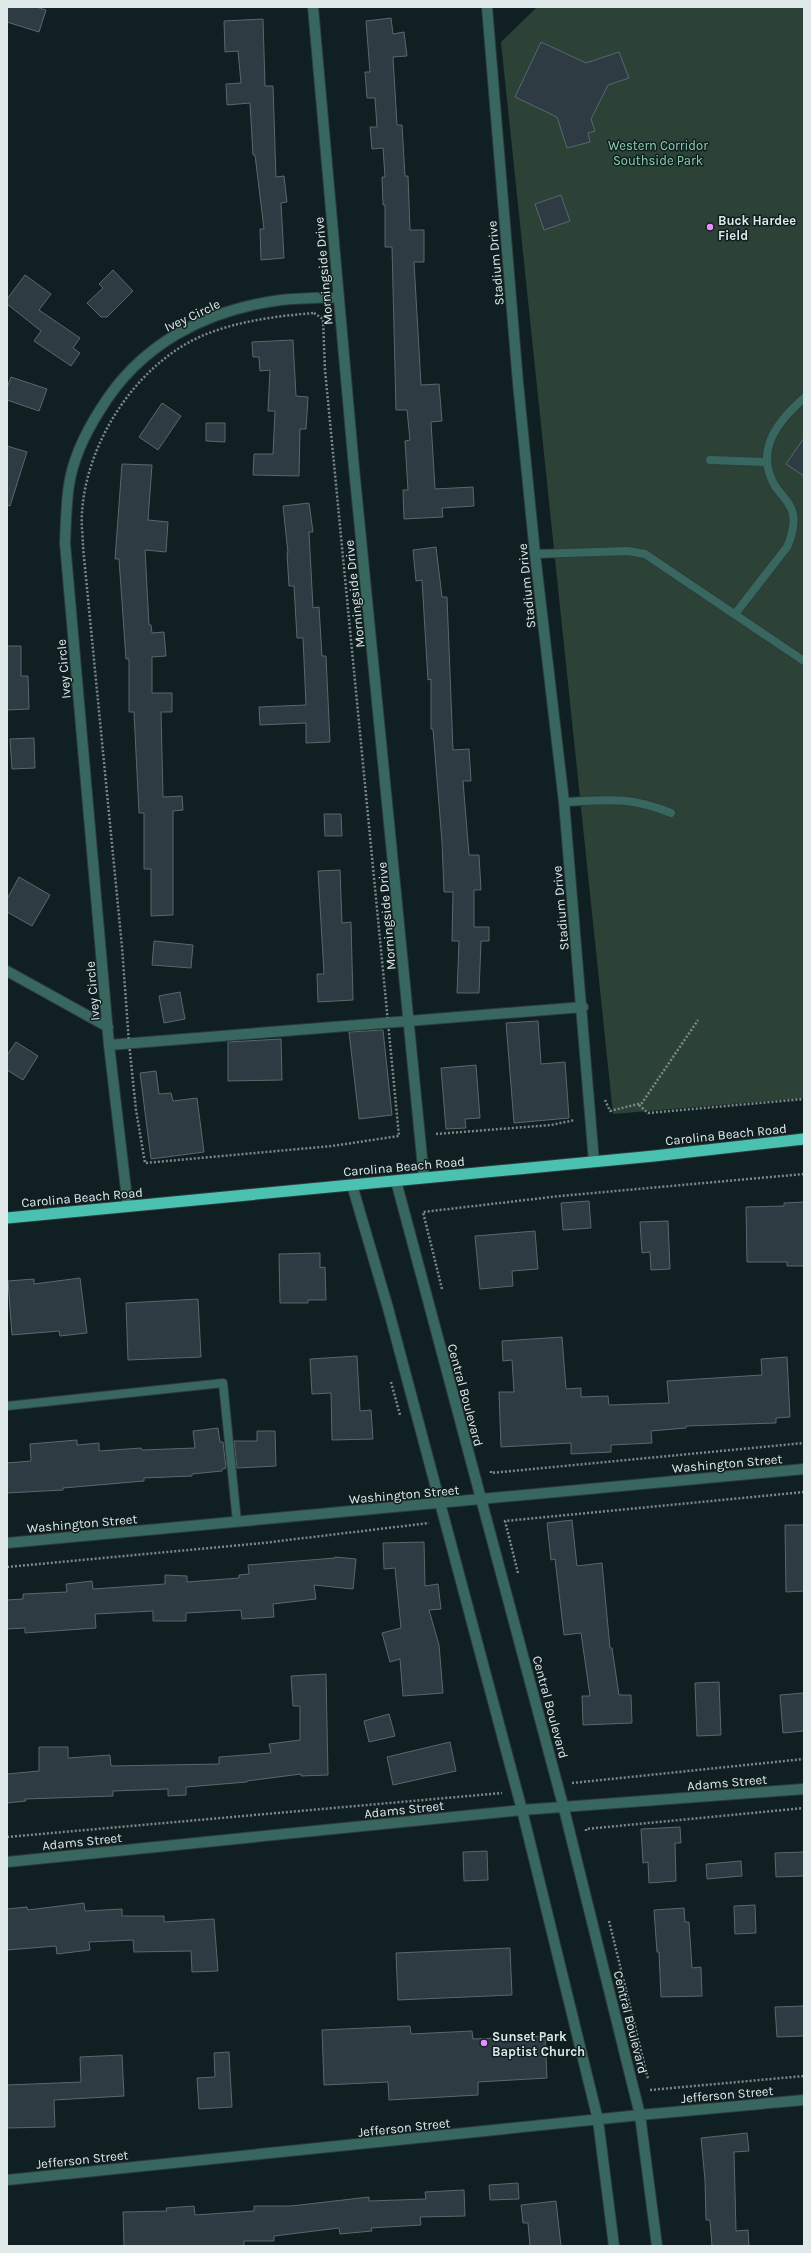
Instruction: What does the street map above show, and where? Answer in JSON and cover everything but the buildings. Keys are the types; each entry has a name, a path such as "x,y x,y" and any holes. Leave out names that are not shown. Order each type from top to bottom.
{"highway":[{"name":"Carolina Beach Road","path":"7,1218 594,1162 804,1139"}],"street":[{"name":"Morningside Drive","path":"312,7 338,297 389,803 408,1022 424,1178"},
{"name":"Stadium Drive","path":"487,7 517,376 535,554 564,802 583,1007 594,1162"},
{"name":"Ivey Circle","path":"128,1207 109,1045 65,543 69,485 75,462 90,427 109,396 131,369 147,353 176,333 209,318 232,310 280,300 338,297"},
{"path":"7,971 108,1026"},
{"path":"109,1045 583,1007"},
{"name":"Central Boulevard","path":"396,1180 564,1809 640,2114 656,2246"},
{"path":"352,1185 388,1308 522,1810 598,2120 614,2246"},
{"name":"Washington Street","path":"7,1543 440,1504 804,1468"},
{"name":"Adams Street","path":"7,1862 522,1810 564,1809 804,1789"},
{"name":"Jefferson Street","path":"7,2180 598,2120 640,2114 804,2100"}],"lane":[{"path":"735,614 787,547 792,536 793,513 770,476 767,462 768,446 774,430 785,415 804,398"},
{"path":"710,460 767,462"},
{"path":"535,554 628,551 645,554 804,661"},
{"path":"564,802 614,799 634,800 671,813"},
{"path":"7,1406 223,1383 237,1522"}],"path":[{"path":"314,313 323,319 325,370 388,1023 399,1136 332,1146 145,1163 129,1043 122,947 83,547 82,513 89,472 105,434 129,394 154,367 179,349 204,335 251,321 314,313"},
{"path":"610,1111 639,1105 673,1060 698,1020"},
{"path":"639,1105 648,1113 804,1099"},
{"path":"436,1134 551,1125 575,1120"},
{"path":"442,1290 423,1212 560,1196 804,1174"},
{"path":"489,1465 491,1473 804,1443"},
{"path":"518,1575 505,1521 804,1492"},
{"path":"7,1567 247,1544 429,1523 431,1530"},
{"path":"570,1775 572,1783 804,1759"},
{"path":"7,1838 484,1793 500,1794 504,1790"},
{"path":"588,1836 586,1828 804,1808"},
{"path":"608,1920 638,2034 651,2092 804,2076"}],"green space":[{"name":"Western Corridor Southside Park","path":"537,7 804,7 804,1098 613,1114 501,42"}],"place":[{"name":"Buck Hardee Field","path":"710,227"},
{"name":"Sunset Park Baptist Church","path":"484,2043"}]}
